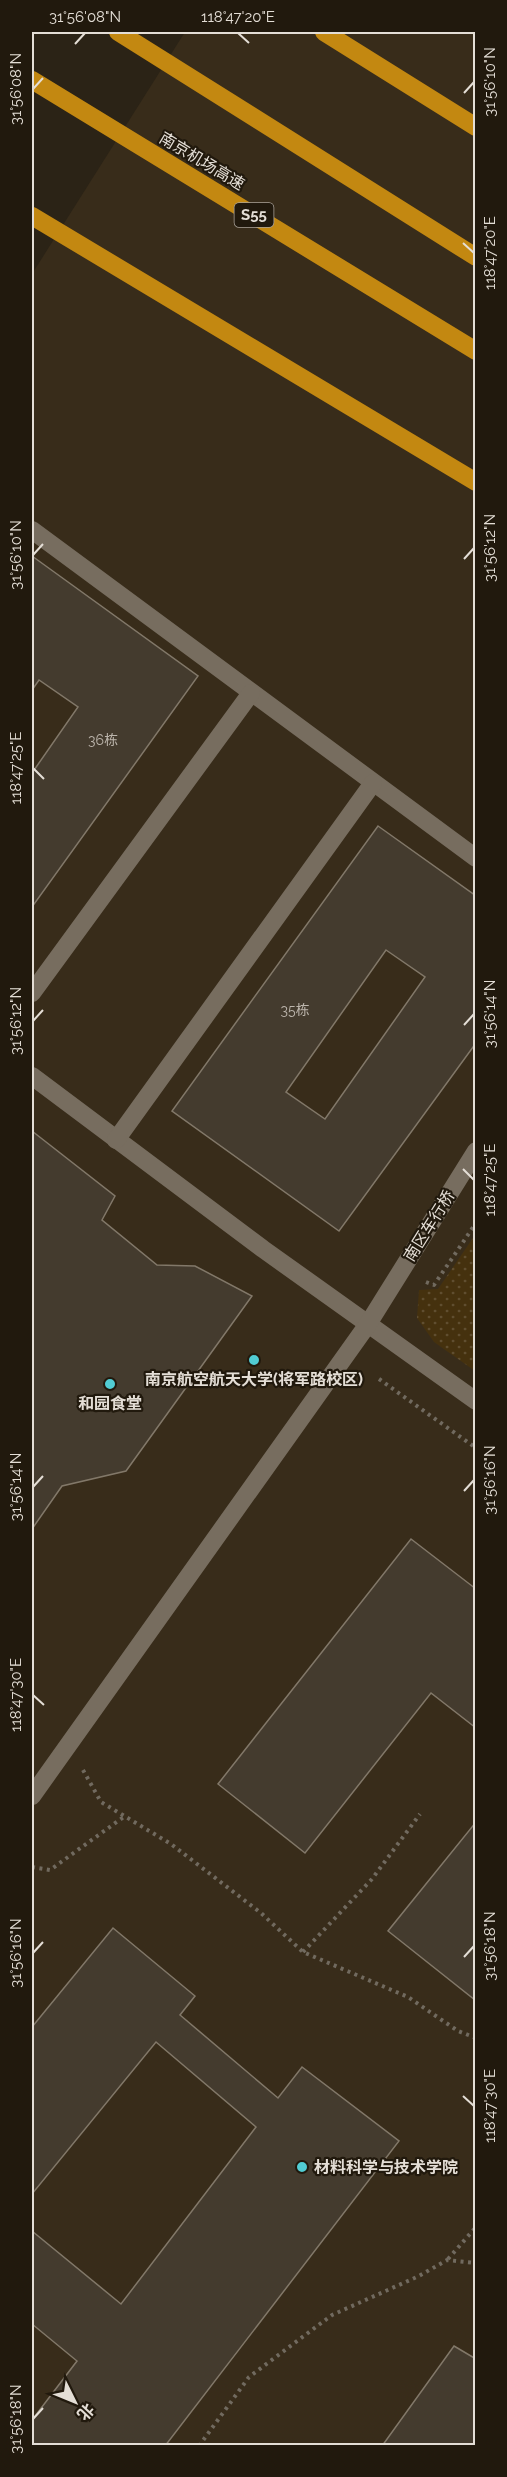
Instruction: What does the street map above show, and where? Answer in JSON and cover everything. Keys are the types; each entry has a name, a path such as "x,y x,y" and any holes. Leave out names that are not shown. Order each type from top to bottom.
{"highway":[{"path":"118,32 476,257"},
{"path":"324,32 476,127"},
{"name":"南京机场高速","path":"32,80 476,351"},
{"path":"32,216 476,482"}],"lane":[{"path":"32,530 476,858"},
{"path":"32,993 252,693"},
{"path":"116,1140 373,783"},
{"path":"32,1076 263,1249 476,1401"},
{"name":"南区车行桥","path":"32,1796 368,1324 476,1151"}],"path":[{"path":"401,1271 434,1285 476,1222"},
{"path":"379,1379 476,1448"},
{"path":"68,1744 101,1802 171,1844 261,1913 303,1952 408,1997 459,2031 476,2038"},
{"path":"303,1952 372,1880 420,1814"},
{"path":"32,1868 50,1870 125,1816"},
{"path":"199,2445 249,2377 332,2316 419,2276 447,2260 476,2227"},
{"path":"447,2260 476,2262"}],"shaded area":[{"name":"南京航空航天大学(将军路校区)","path":"185,32 475,32 475,2445 32,2445 32,274"},
{"path":"475,1235 475,1371 434,1342 417,1318 419,1290 438,1289"}],"building":[{"path":"32,556 198,676 32,907 32,773 78,707 39,680 32,690"},
{"path":"378,826 476,896 476,1043 339,1231 172,1111","holes":["386,950 425,977 325,1119 286,1092"]},
{"name":"和园食堂","path":"32,1131 115,1196 102,1220 157,1265 195,1266 252,1296 126,1471 62,1486 32,1529"},
{"path":"411,1539 476,1589 476,1728 431,1693 305,1853 218,1784"},
{"path":"476,1822 476,1999 475,2000 388,1931"},
{"name":"材料科学与技术学院","path":"113,1928 195,1996 180,2015 278,2098 302,2067 399,2141 165,2446 32,2446 32,2420 77,2361 32,2324 32,2231 121,2304 256,2127 156,2042 32,2194 32,2027"},
{"path":"454,2346 476,2359 476,2446 382,2446"}],"place":[{"name":"南京航空航天大学(将军路校区)","path":"254,1360"},
{"name":"和园食堂","path":"110,1384"},
{"name":"材料科学与技术学院","path":"302,2167"}]}
